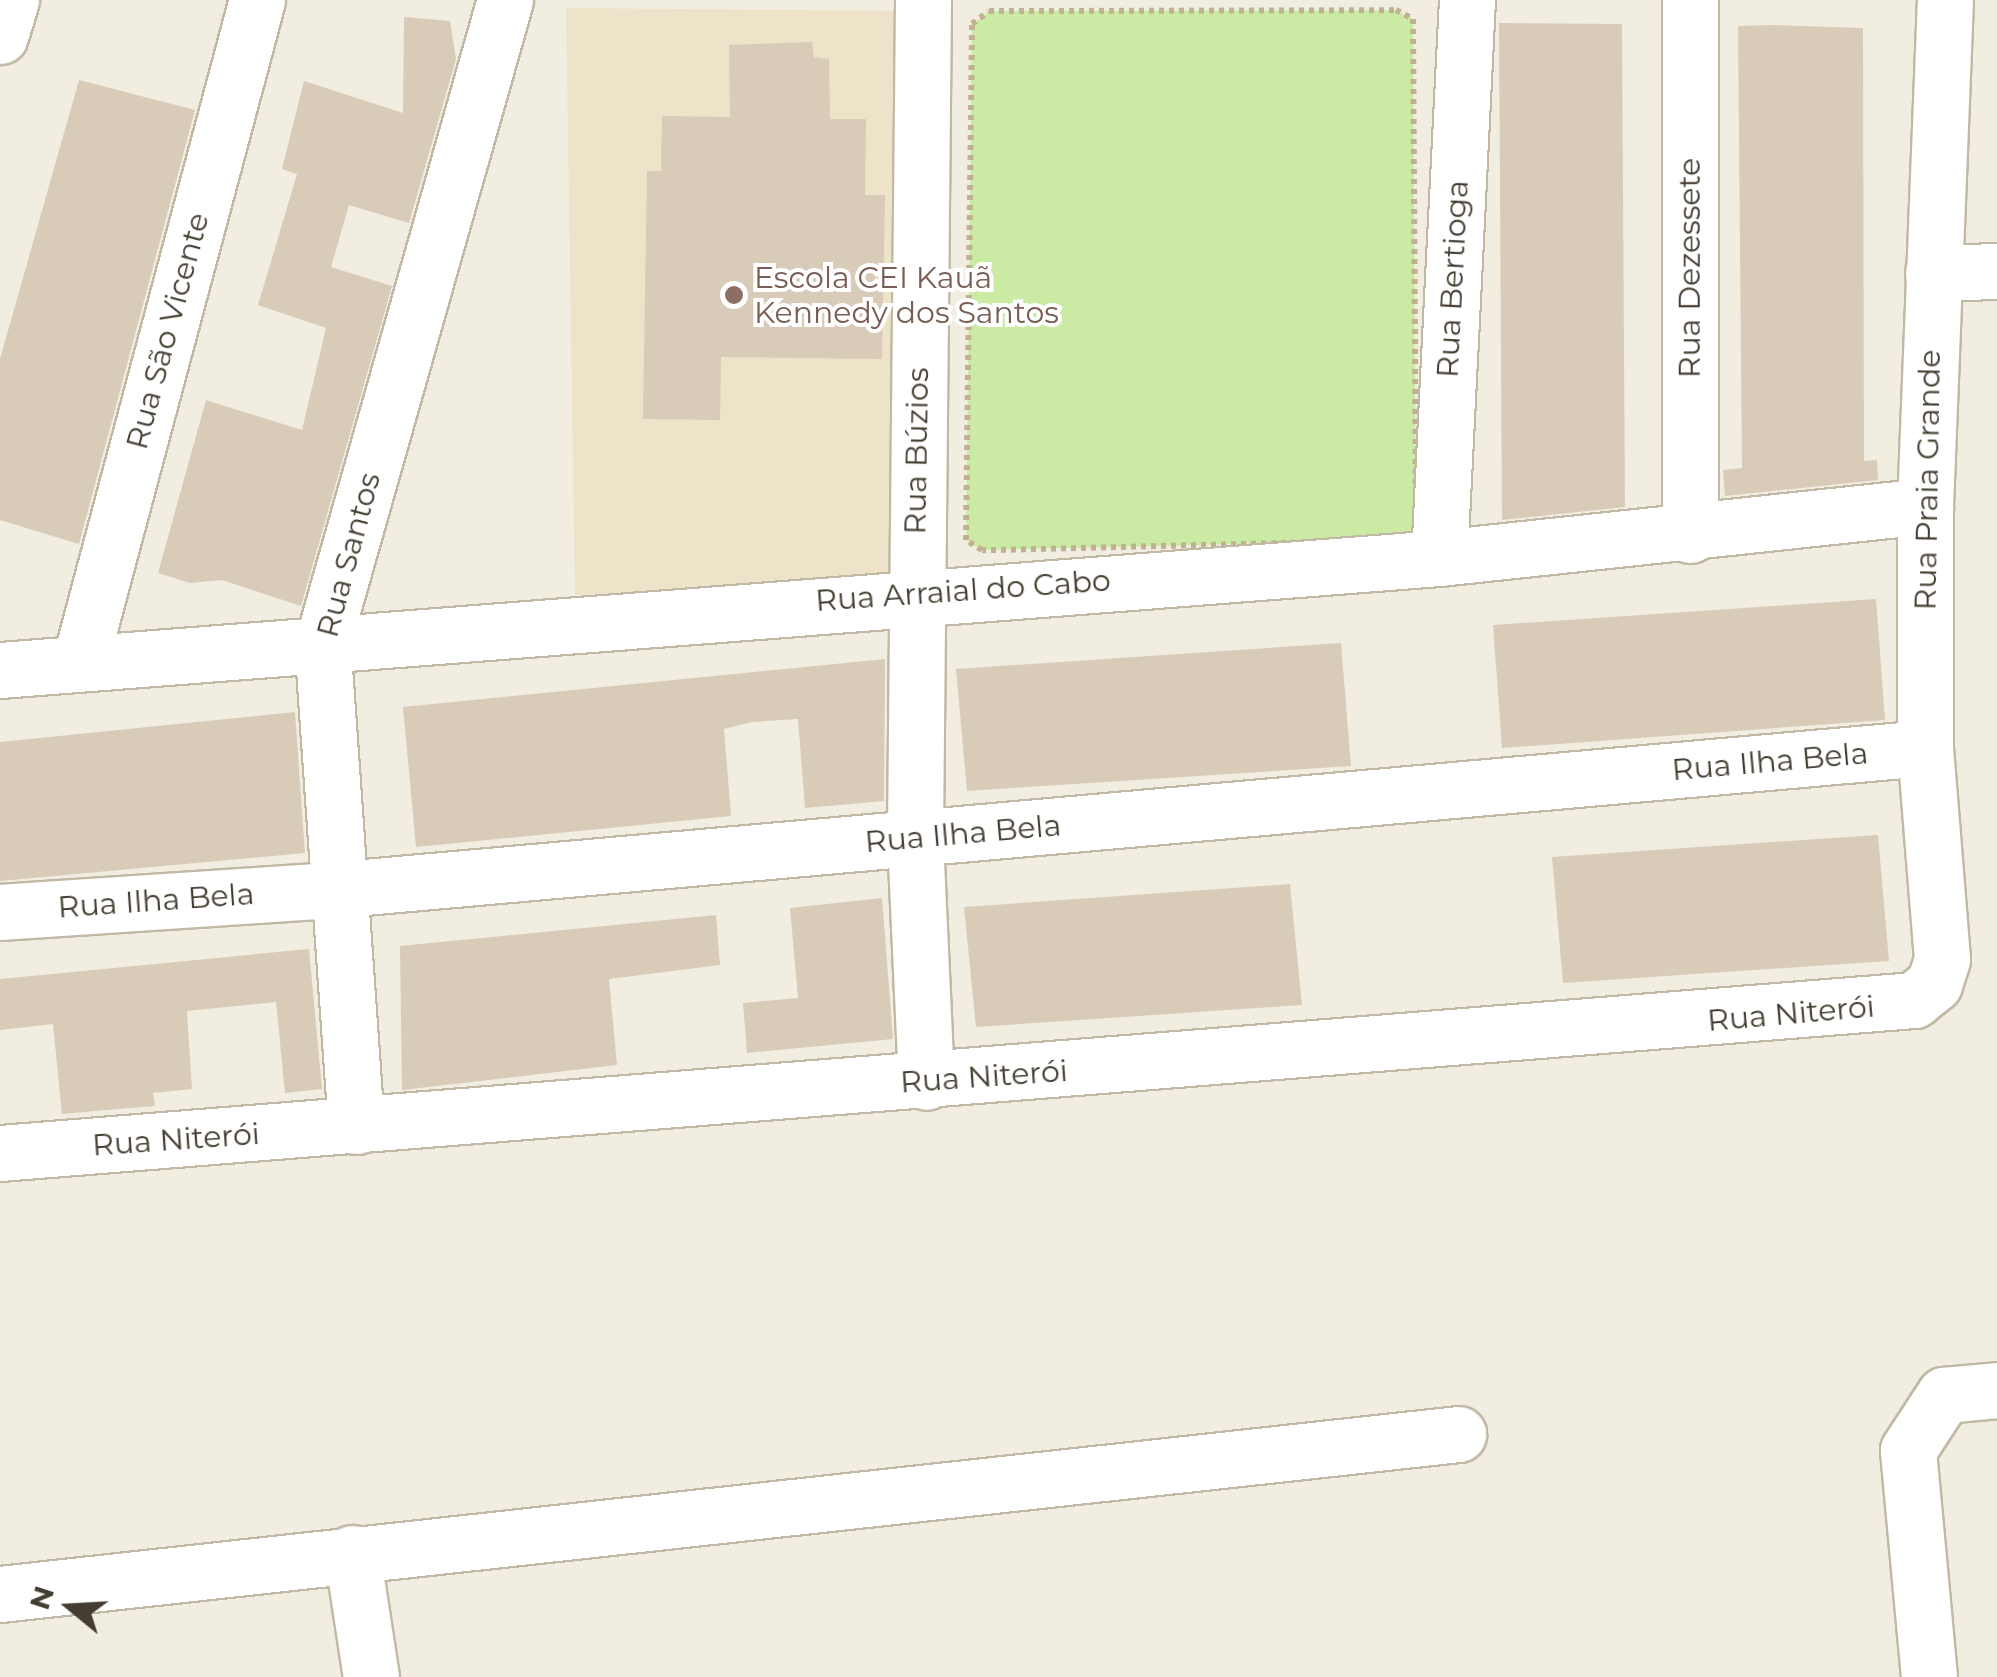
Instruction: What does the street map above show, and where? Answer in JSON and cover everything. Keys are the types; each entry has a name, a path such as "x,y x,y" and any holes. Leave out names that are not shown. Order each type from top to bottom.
{"street":[{"path":"0,36 11,0"},
{"name":"Rua São Vicente","path":"80,662 257,0"},
{"name":"Rua Santos","path":"356,1126 322,644 505,0"},
{"name":"Rua Búzios","path":"922,0 915,839 926,1082"},
{"name":"Rua Bertioga","path":"1440,558 1466,0"},
{"name":"Rua Dezessete","path":"1690,0 1690,536"},
{"name":"Rua Praia Grande","path":"1942,959 1925,748 1925,506 1945,0"},
{"path":"1933,273 1997,270"},
{"name":"Rua Arraial do Cabo","path":"0,670 915,593 1440,558 1690,536 1925,506"},
{"name":"Rua Ilha Bela","path":"0,912 342,889 1925,748"},
{"name":"Rua Niterói","path":"0,1153 1885,1006 1914,1000 1934,984 1942,959"},
{"path":"1930,1677 1908,1450 1944,1396 1997,1390"},
{"path":"0,1594 1458,1434"},
{"path":"352,1553 371,1677"}],"path":[{"path":"1396,10 1413,19 1416,527 1406,540 982,550 966,540 972,24 990,11 1396,10"}],"shaded area":[{"name":"Escola CEI Kauã Kennedy dos Santos","path":"566,8 898,11 896,580 575,595"}],"green space":[{"path":"1396,10 1413,19 1416,527 1406,540 982,550 966,540 972,24 989,11"}],"building":[{"path":"404,17 450,21 456,59 409,223 349,205 331,267 392,286 301,606 222,580 190,583 158,573 206,400 302,430 326,328 258,305 297,174 282,169 304,81 403,113"},
{"path":"1499,23 1622,24 1625,507 1502,520"},
{"path":"1738,26 1863,28 1864,461 1877,460 1878,480 1725,496 1723,470 1742,468"},
{"path":"812,42 814,57 829,59 830,119 866,119 865,195 885,195 882,359 721,357 720,420 643,419 647,171 661,171 662,116 730,117 729,45"},
{"path":"79,80 195,110 79,544 0,520 0,359"},
{"path":"1876,599 1885,720 1502,748 1493,625"},
{"path":"1341,643 1351,766 967,791 956,669"},
{"path":"885,659 884,801 805,808 798,719 752,722 724,729 731,816 416,847 403,707"},
{"path":"295,712 305,853 0,881 0,742"},
{"path":"1878,835 1889,961 1563,983 1552,857"},
{"path":"1290,884 1302,1005 976,1027 964,907"},
{"path":"882,898 893,1039 747,1053 743,1003 798,998 790,908"},
{"path":"716,915 720,965 609,979 617,1065 402,1090 400,946"},
{"path":"309,949 322,1089 285,1093 276,1002 187,1011 192,1089 153,1093 155,1106 62,1114 53,1024 0,1030 0,979"}],"place":[{"name":"Escola CEI Kauã Kennedy dos Santos","path":"734,295"}]}
